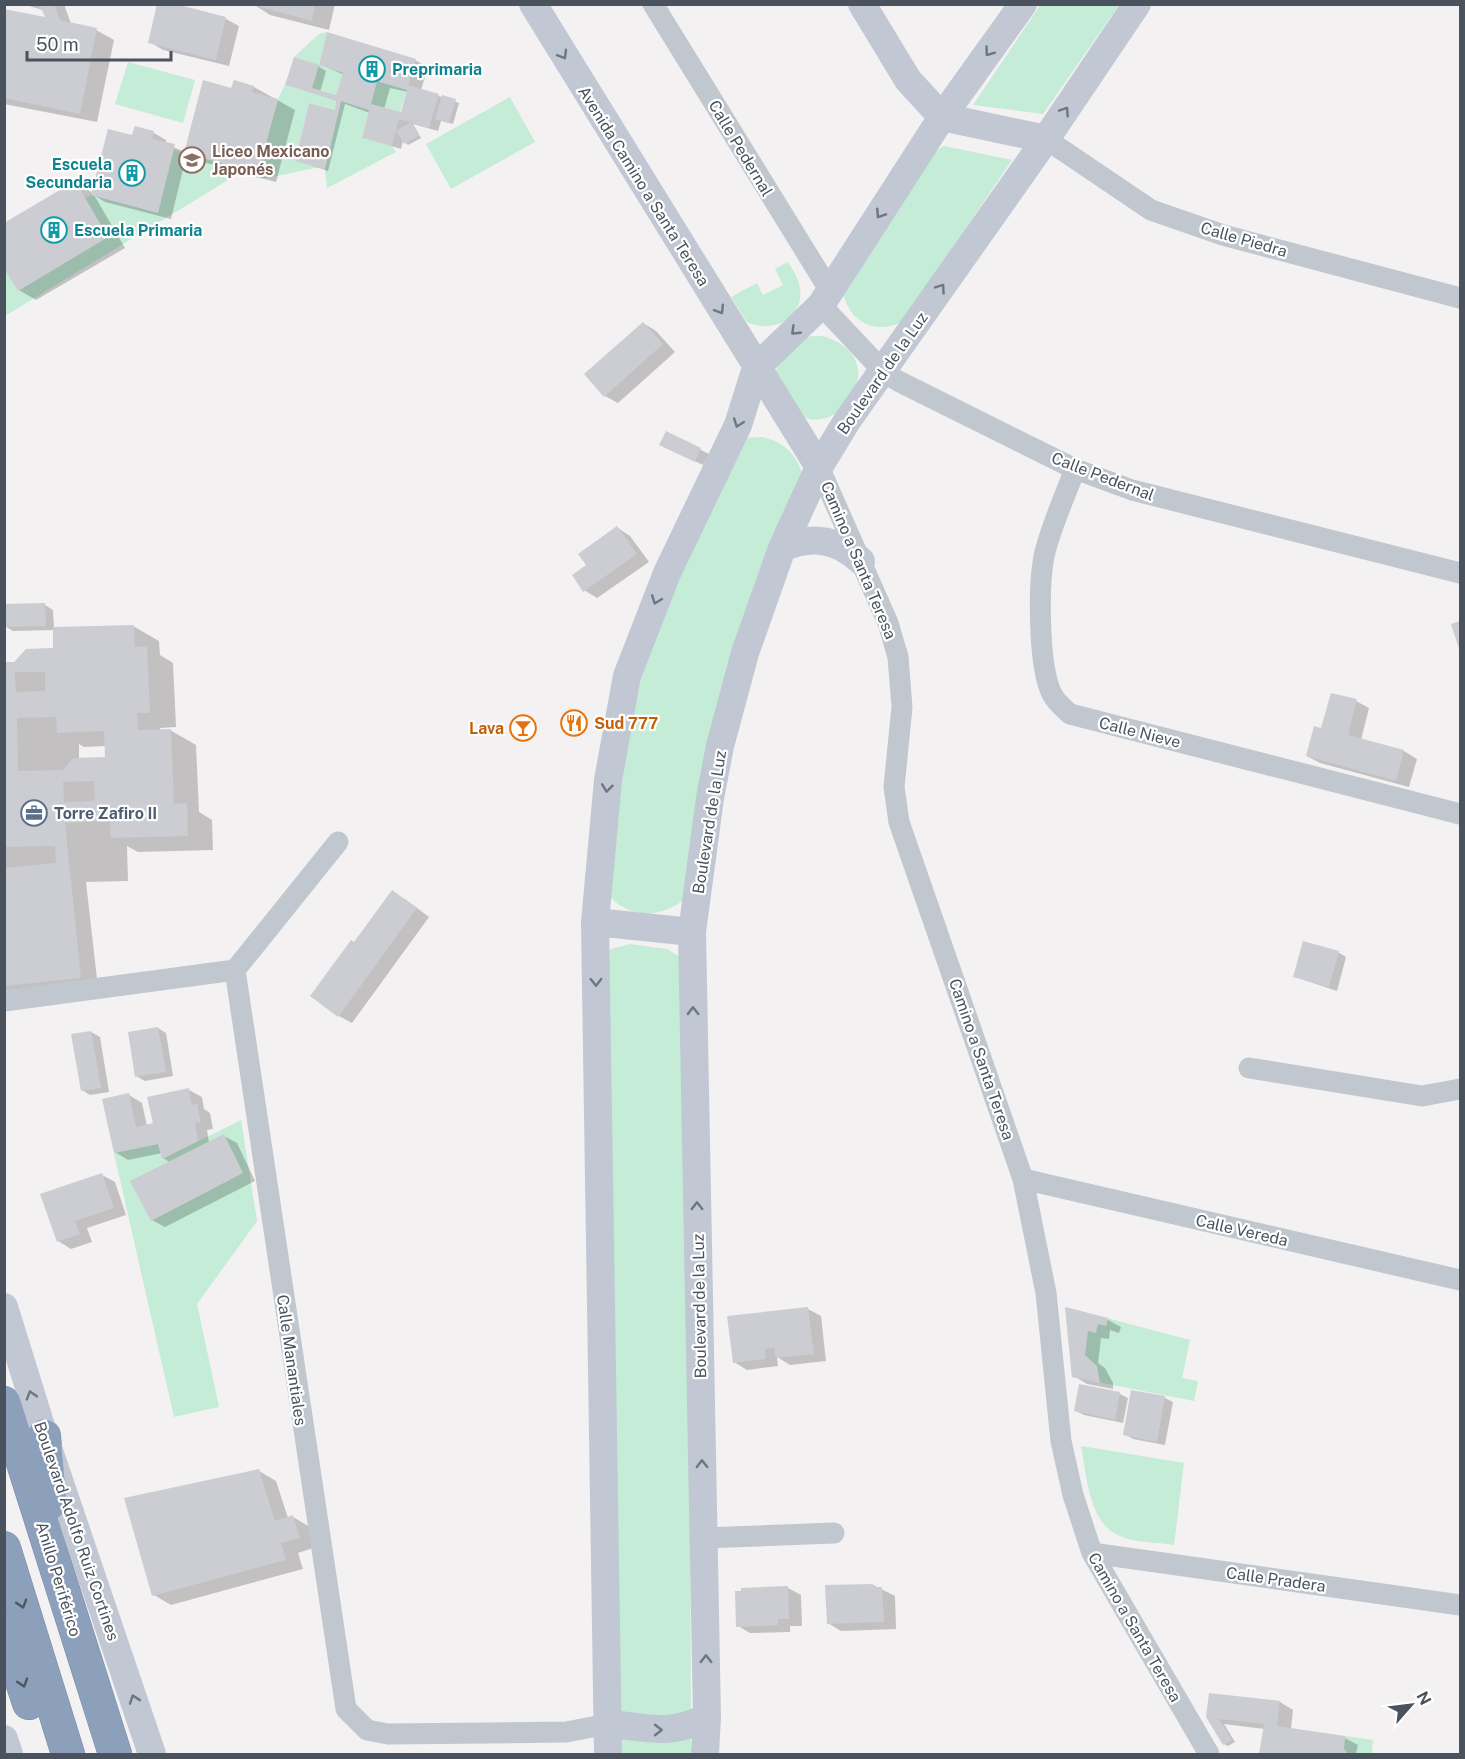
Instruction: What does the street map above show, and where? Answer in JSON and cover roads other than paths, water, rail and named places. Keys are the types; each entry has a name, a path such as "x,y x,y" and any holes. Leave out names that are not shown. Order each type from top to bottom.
{"highway":[{"name":"Anillo Periférico","path":"4,1402 115,1755"},
{"path":"44,1436 55,1567"},
{"path":"4,1456 97,1755"},
{"path":"4,1548 68,1755"},
{"path":"4,1628 46,1755"}],"street":[{"name":"Avenida Camino a Santa Teresa","path":"533,4 756,368"},
{"name":"Calle Pedernal","path":"653,4 826,298 883,371 898,381 1075,469 1145,494 1461,573"},
{"path":"862,4 908,80 942,117 1046,139"},
{"path":"609,1755 595,922 608,780 627,676 667,573 734,434 756,368 826,298 942,117 1023,4"},
{"name":"Boulevard de la Luz","path":"708,1742 692,932 710,798 720,746 745,653 782,548 819,468 847,421 1046,139 1137,4"},
{"name":"Calle Piedra","path":"1046,139 1151,210 1222,235 1461,298"},
{"name":"Camino a Santa Teresa","path":"756,368 819,468 894,640 901,674 902,707 894,787 899,822 1023,1179 1046,1293 1061,1441 1073,1495 1092,1553 1209,1755"},
{"name":"Calle Nieve","path":"1075,469 1045,552 1041,592 1047,679 1052,694 1063,708 1070,714 1461,814"},
{"path":"782,548 804,540 828,541 852,552 861,561"},
{"path":"4,1001 235,970 338,842"},
{"path":"595,922 692,932"},
{"name":"Calle Manantiales","path":"235,970 346,1709 368,1730 388,1734 566,1732 608,1724"},
{"path":"1249,1068 1422,1096 1461,1089"},
{"name":"Calle Vereda","path":"1023,1179 1461,1280"},
{"name":"Boulevard Adolfo Ruiz Cortines","path":"4,1307 44,1436 152,1748"},
{"path":"704,1538 834,1533"},
{"name":"Calle Pradera","path":"1092,1553 1461,1605"},
{"path":"608,1724 668,1731 708,1742"},
{"path":"4,1739 9,1755"}],"place":[{"name":"Preprimaria","path":"372,69"},
{"name":"Liceo Mexicano Japonés","path":"192,160"},
{"name":"Escuela Secundaria","path":"132,173"},
{"name":"Escuela Primaria","path":"54,230"},
{"name":"Sud 777","path":"574,723"},
{"name":"Lava","path":"523,728"},
{"name":"Torre Zafiro II","path":"34,813"}]}
